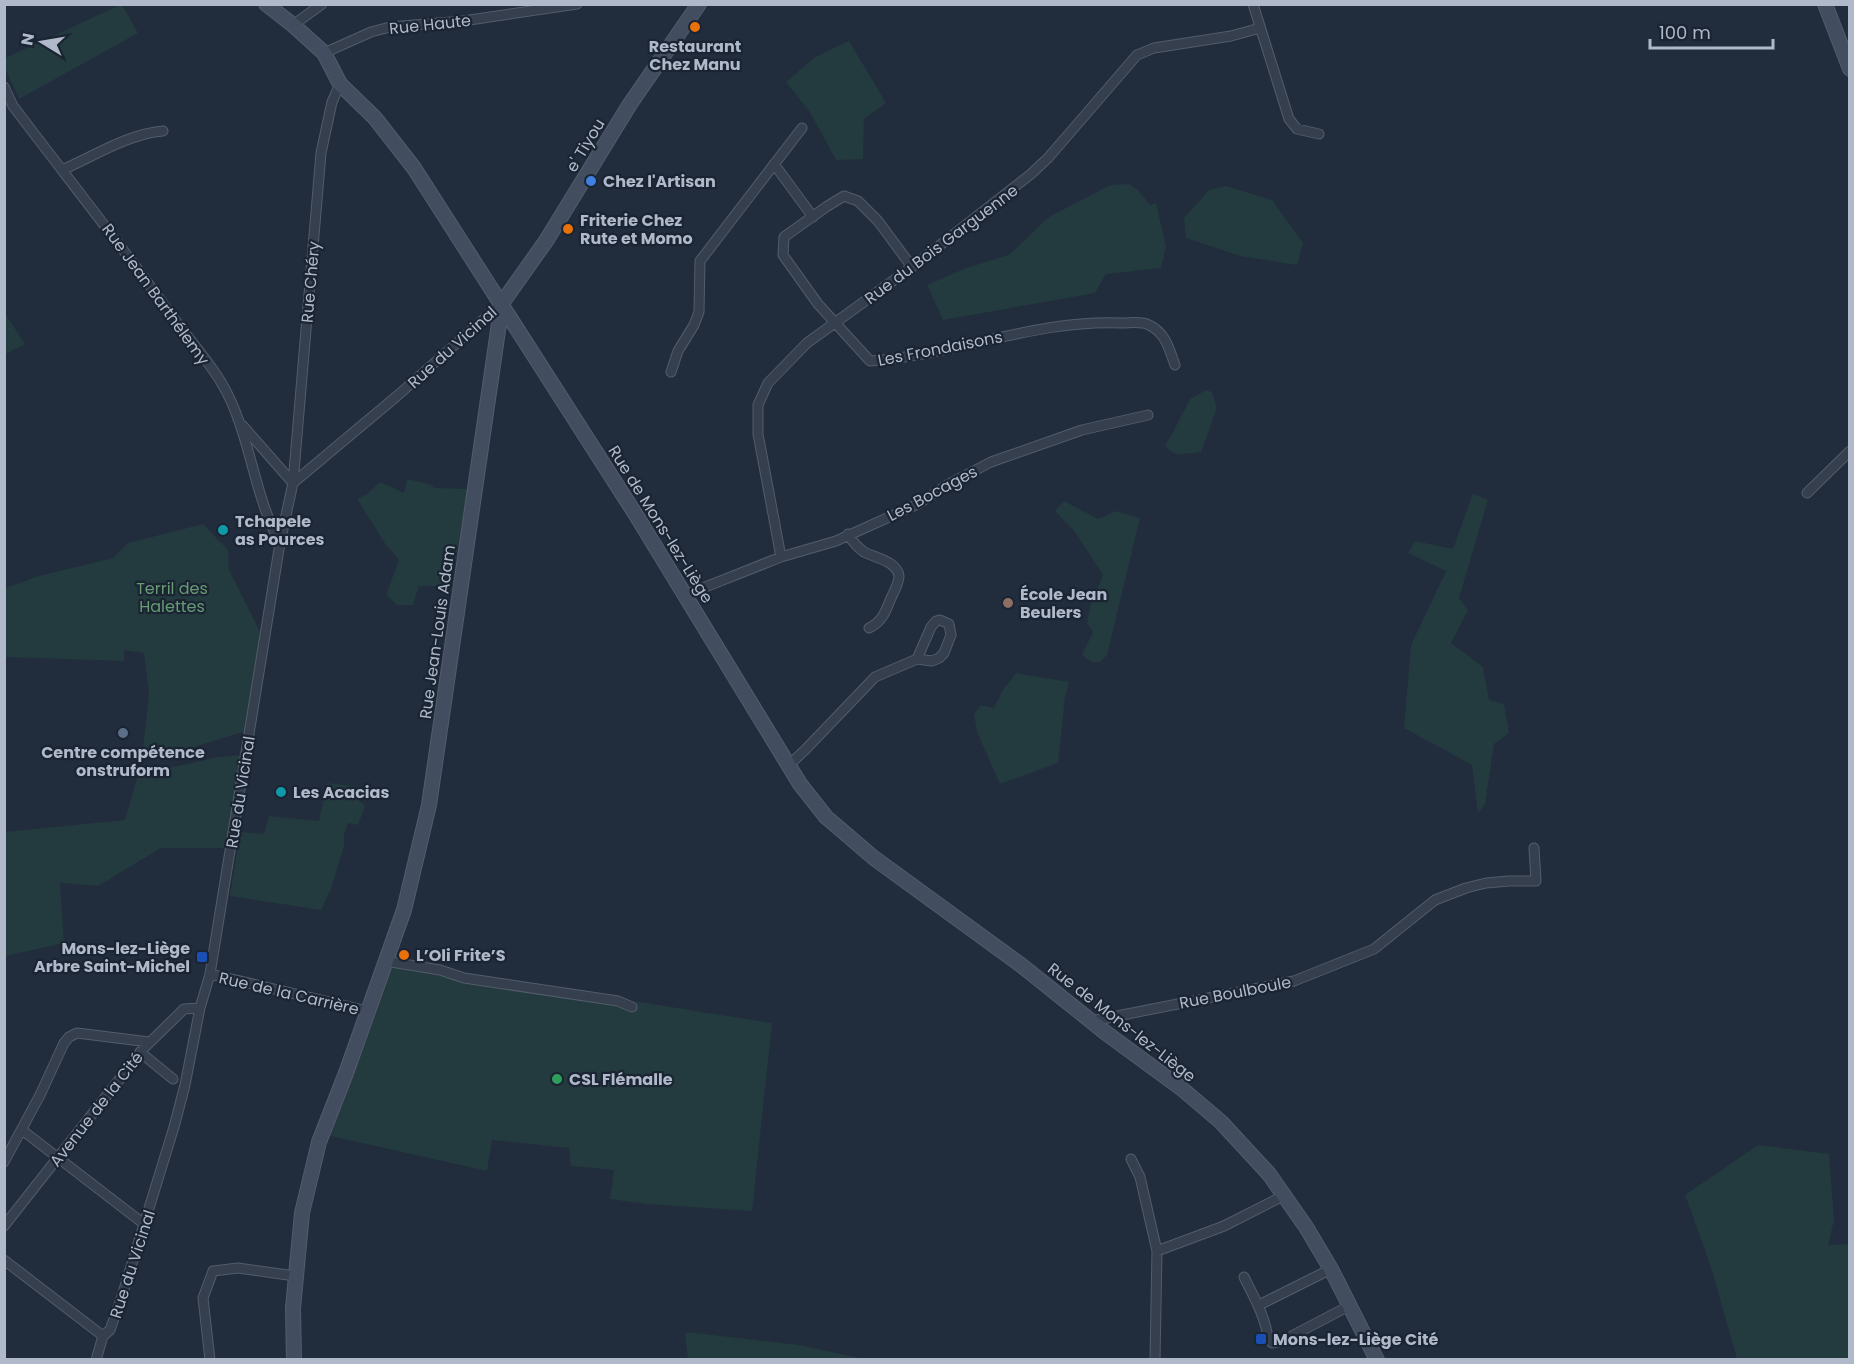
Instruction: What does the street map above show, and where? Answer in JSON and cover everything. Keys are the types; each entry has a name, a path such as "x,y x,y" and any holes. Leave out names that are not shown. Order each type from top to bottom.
{"street":[{"name":"Rue de Mons-lez-Liège","path":"266,4 294,25 324,53 340,84 375,118 414,168 502,303 685,595 800,784 826,817 874,858 1021,965 1198,1102 1245,1148 1285,1195 1330,1269 1377,1359"},
{"path":"294,25 322,4"},
{"name":"Rue Haute","path":"324,53 371,32 390,27 464,21 576,4"},
{"name":"e' Tiyou","path":"502,303 546,241 630,104 699,4"},
{"path":"1252,4 1291,123 1302,131 1319,134"},
{"path":"1825,4 1850,69"},
{"name":"Rue du Bois Garguenne","path":"781,557 758,434 758,405 768,383 807,343 912,267 1004,197 1041,165 1137,55 1154,48 1231,36 1260,28"},
{"name":"Rue Chéry","path":"293,483 321,153 332,102 340,84"},
{"name":"Rue Jean Barthélemy","path":"4,87 14,106 119,242 221,382 241,424 268,520 280,543"},
{"path":"671,372 681,345 691,331 699,312 700,261 802,128"},
{"path":"62,170 148,132 163,131"},
{"path":"774,164 813,217"},
{"name":"Les Frondaisons","path":"912,267 878,222 858,201 844,196 784,237 783,255 834,324 870,361 927,354 1047,327 1103,322 1148,324 1165,336 1175,365"},
{"name":"Rue du Vicinal","path":"96,1359 103,1336 110,1330 114,1321 181,1102 200,1008 210,974 280,543 293,483 397,396 502,303"},
{"name":"Rue Jean-Louis Adam","path":"294,1359 293,1308 302,1213 319,1142 404,910 429,805 502,303"},
{"name":"Les Bocages","path":"685,595 781,557 836,541 918,504 947,485 991,462 1082,430 1148,415"},
{"name":"Rue Jean Barthélemy","path":"241,424 293,483"},
{"path":"1807,493 1850,451"},
{"path":"848,534 860,548 890,564 898,573 898,583 884,615 878,623 869,628"},
{"path":"789,765 875,678 917,659 932,661 942,656 951,635 949,624 940,620 933,624 917,659"},
{"name":"Rue Boulboule","path":"1092,1021 1294,981 1374,949 1435,900 1486,883 1509,880 1536,881 1534,848"},
{"path":"386,962 436,969 464,978 618,1001 632,1007"},
{"name":"Rue de la Carrière","path":"210,974 368,1011"},
{"name":"Avenue de la Cité","path":"4,1226 140,1052 184,1009 200,1008"},
{"path":"4,1162 69,1037 82,1033 149,1042"},
{"path":"140,1052 173,1079"},
{"path":"22,1130 144,1224"},
{"path":"1131,1159 1140,1177 1157,1251 1155,1359"},
{"path":"1157,1251 1224,1226 1285,1195"},
{"path":"4,1260 103,1336"},
{"path":"210,1359 203,1298 213,1271 238,1268 295,1276"},
{"path":"1259,1305 1330,1269"},
{"path":"1244,1277 1259,1305 1268,1338 1272,1343 1281,1341 1349,1306"}],"green space":[{"path":"120,5 138,33 19,99 5,68 5,58"},
{"path":"849,41 886,103 864,119 863,159 836,160 810,112 786,82 815,57"},
{"path":"1129,184 1139,191 1150,205 1156,203 1166,247 1161,268 1106,274 1095,293 943,320 927,285 966,268 1009,255 1049,217 1110,185"},
{"path":"1226,186 1272,200 1303,243 1297,265 1240,256 1186,238 1184,218 1209,190"},
{"path":"4,312 25,344 5,354 4,354"},
{"path":"1206,390 1212,392 1217,408 1201,452 1177,454 1172,452 1165,445 1190,399"},
{"path":"407,479 429,484 435,488 468,489 451,586 419,586 413,605 397,605 386,595 399,560 386,545 357,499 367,494 380,482 404,493"},
{"path":"1473,493 1488,500 1459,598 1468,610 1451,643 1483,667 1489,700 1504,704 1509,733 1494,744 1485,804 1478,813 1472,765 1404,728 1411,645 1446,571 1408,553 1415,541 1453,549"},
{"path":"1064,501 1098,519 1115,511 1140,518 1107,655 1100,662 1092,662 1082,655 1093,632 1087,623 1090,606 1103,575 1075,532 1055,511"},
{"name":"Terril des Halettes","path":"203,524 228,550 229,570 261,634 246,731 152,760 142,757 149,695 144,653 124,650 124,661 5,657 5,588 39,576 113,558 128,543"},
{"path":"1016,673 1069,682 1065,697 1058,763 1000,784 977,732 974,714 981,705 994,708 1003,690"},
{"path":"243,755 228,848 161,848 98,886 60,883 64,943 5,956 4,832 125,820 138,775 218,757"},
{"path":"327,783 360,787 358,799 365,806 358,825 348,823 344,835 344,846 331,889 321,910 230,896 240,832 264,834 269,816 319,821"},
{"name":"CSL Flémalle","path":"391,959 462,974 772,1023 752,1211 647,1204 610,1199 614,1170 571,1166 569,1148 492,1140 487,1171 326,1135"},
{"path":"1758,1145 1829,1154 1834,1220 1828,1245 1849,1244 1849,1359 1737,1359 1710,1264 1685,1195"},
{"path":"687,1332 799,1345 864,1359 688,1359 685,1335"}],"place":[{"name":"Restaurant Chez Manu","path":"695,27"},
{"name":"Chez l'Artisan","path":"591,181"},
{"name":"Friterie Chez Rute et Momo","path":"568,229"},
{"name":"Tchapele as Pources","path":"223,530"},
{"name":"École Jean Beulers","path":"1008,603"},
{"name":"Centre compétence onstruform","path":"123,733"},
{"name":"Les Acacias","path":"281,792"},
{"name":"L’Oli Frite’S","path":"404,955"},
{"name":"Mons-lez-Liège Arbre Saint-Michel","path":"202,957"},
{"name":"CSL Flémalle","path":"557,1079"},
{"name":"Mons-lez-Liège Cité","path":"1261,1339"}]}
